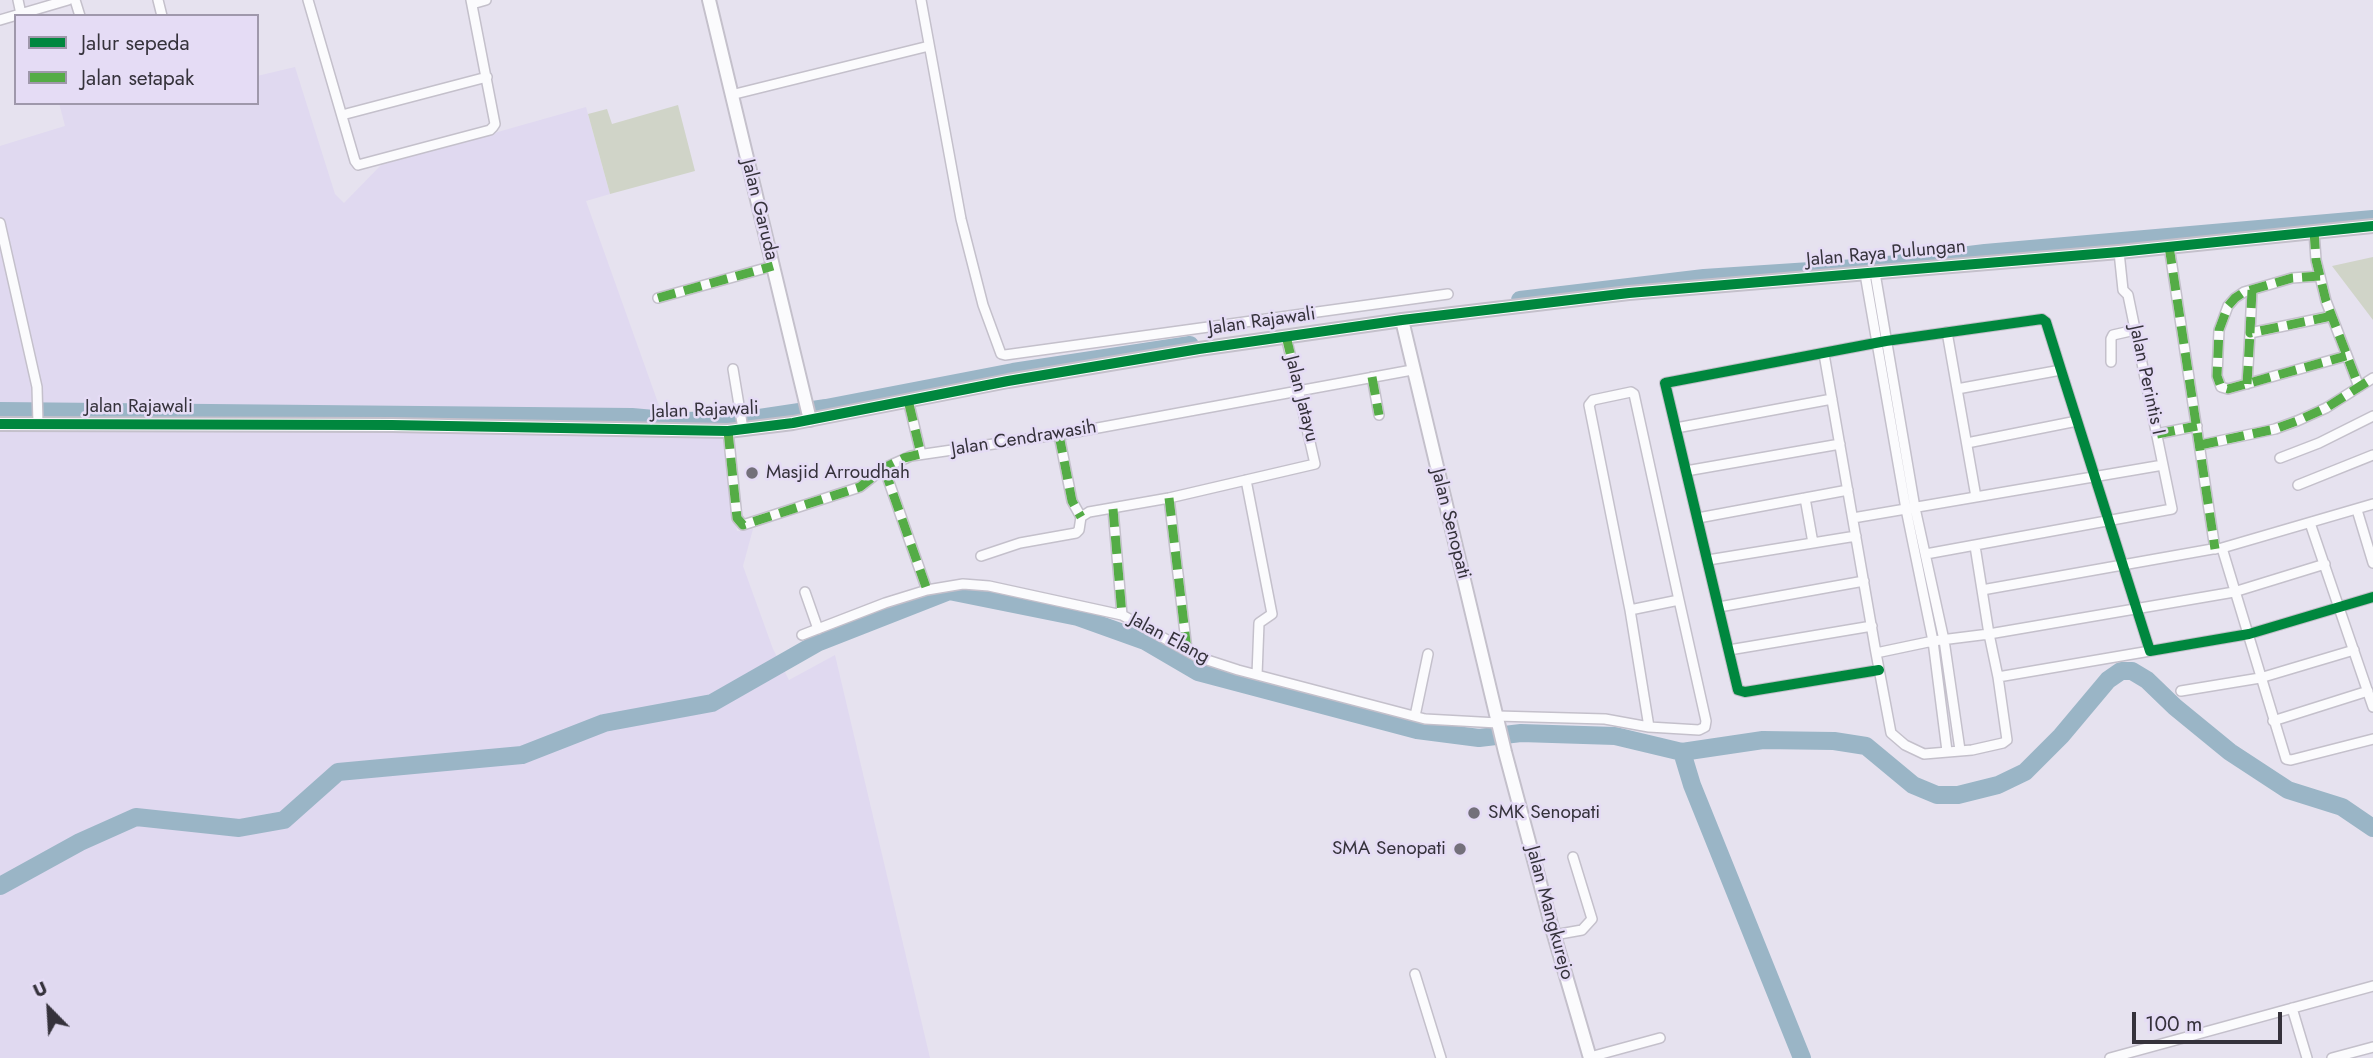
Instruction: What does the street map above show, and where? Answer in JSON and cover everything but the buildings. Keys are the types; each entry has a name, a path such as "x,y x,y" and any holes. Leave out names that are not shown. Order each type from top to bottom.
{"street":[{"path":"18,0 21,14 68,0"},
{"path":"308,0 358,165 490,130 495,124 472,2 486,0"},
{"name":"Jalan Garuda","path":"709,0 808,410"},
{"path":"921,0 961,219 981,299 1001,354 1448,294"},
{"path":"731,95 929,46"},
{"path":"342,115 487,77"},
{"path":"0,223 37,387 38,419"},
{"name":"Jalan Raya Pulungan","path":"1402,320 1629,293 2119,252 2373,226"},
{"path":"2314,231 2320,276 2359,387"},
{"path":"2169,246 2200,445 2206,504 2218,548 2249,635 2273,721 2288,761 2373,739"},
{"name":"Jalan Perintis I","path":"2109,522 2172,509 2173,506 2128,295 2123,290 2119,252"},
{"path":"658,298 773,267"},
{"path":"1870,273 1933,641 1947,751"},
{"path":"2320,276 2292,278 2244,292 2228,306 2219,330 2217,376 2224,390 2346,356"},
{"path":"2246,384 2252,290"},
{"path":"2250,333 2332,316"},
{"path":"1879,670 1740,692 1665,386 1668,382 1881,342 2042,319 2046,322 2150,651"},
{"name":"Jalan Rajawali","path":"0,424 38,419 728,431 808,410 908,400 1090,367 1402,320"},
{"name":"Jalan Senopati","path":"1402,320 1498,722"},
{"path":"2111,362 2113,335 2135,330"},
{"path":"1947,332 1976,497"},
{"name":"Jalan Jatayu","path":"1246,480 1299,469 1313,465 1316,461 1286,337"},
{"path":"1824,354 1892,735 1924,754 1972,750 2007,740 1975,545"},
{"path":"733,369 743,425"},
{"name":"Jalan Cendrawasih","path":"728,431 737,518 743,525 860,488 884,468 904,458 921,454 1059,435 1412,370"},
{"path":"1957,389 2061,370"},
{"path":"1372,377 1379,415"},
{"path":"2200,445 2274,429 2297,421 2326,408 2373,377"},
{"path":"1630,610 1679,600 1634,394 1631,392 1593,400 1589,405 1630,610 1649,727"},
{"path":"1676,428 1832,399"},
{"path":"908,400 921,454"},
{"path":"2280,458 2319,443 2373,416"},
{"path":"1966,443 2077,421"},
{"path":"2157,434 2197,426"},
{"path":"981,556 1020,543 1076,533 1079,530 1081,517 1072,501 1059,435"},
{"path":"1686,471 1840,443"},
{"path":"2298,485 2373,455"},
{"path":"1853,518 2163,465"},
{"path":"884,468 927,590"},
{"path":"1081,517 1089,512 1169,498 1246,480 1272,614 1259,623 1256,675"},
{"path":"1698,518 1848,491"},
{"path":"1169,498 1187,650"},
{"path":"1805,498 1813,543"},
{"path":"1982,590 2218,548 2373,504"},
{"path":"1113,509 1122,615"},
{"path":"1910,509 1926,554 1944,640 1960,750"},
{"path":"2357,510 2373,563"},
{"path":"1926,554 2109,522"},
{"path":"2310,523 2373,708"},
{"path":"1708,560 1856,536"},
{"path":"1877,653 1933,641 2234,592 2325,564"},
{"path":"1719,607 1864,581"},
{"name":"Jalan Elang","path":"802,635 927,590 963,584 989,586 1122,615 1211,662 1415,716 1451,722 1605,719 1649,727 1699,730 1706,724 1679,600"},
{"path":"805,592 818,629"},
{"path":"1998,677 2249,635 2373,597"},
{"path":"1729,650 1872,626"},
{"path":"2181,691 2260,678 2354,650"},
{"path":"1415,716 1428,654"},
{"path":"2273,721 2368,691"},
{"name":"Jalan Mangkurejo","path":"1498,722 1554,935 1590,1057"},
{"path":"1554,935 1582,930 1592,919 1573,857"},
{"path":"1415,974 1441,1058"},
{"path":"2110,1058 2373,986"},
{"path":"2292,1008 2307,1058"},
{"path":"1590,1057 1660,1038"},
{"path":"2332,1058 2373,1047"}],"shaded area":[{"path":"295,67 335,194 344,203 381,165 586,107 610,194 586,201 667,428 721,430 737,531 753,529 743,566 773,649 789,680 835,655 930,1058 0,1058 0,146 65,126 60,105 259,105 259,76"},
{"path":"678,105 695,171 610,194 588,114 607,109 612,124"},
{"path":"2373,257 2373,320 2332,266"}],"waterway":[{"path":"1520,300 1704,278 1871,267 1985,253 2373,219"},
{"path":"0,411 746,420 826,408 1013,372 1190,345"},
{"path":"0,886 80,842 136,817 239,828 284,820 338,772 522,755 604,723 712,703 819,642 949,591 1078,617 1145,641 1198,672 1417,730 1479,738 1521,733 1615,736 1682,752 1763,740 1834,741 1866,746 1913,785 1937,795 1958,795 1998,785 2025,772 2061,736 2108,680 2121,671 2132,671 2147,680 2230,752 2288,790 2342,807 2373,828"},
{"path":"1682,752 1692,785 1802,1058"}],"marked path":[{"path":"2314,231 2316,260 2326,301 2359,387"},
{"path":"2169,246 2215,549"},
{"path":"658,298 773,266"},
{"path":"2320,276 2292,278 2244,292 2235,298 2228,306 2219,330 2217,376 2221,387 2228,389 2346,356"},
{"path":"2252,290 2250,333 2332,316"},
{"path":"2247,384 2250,333"},
{"path":"1286,336 1299,390"},
{"path":"1372,377 1379,415"},
{"path":"2200,445 2275,429 2297,421 2326,408 2373,378"},
{"path":"728,431 737,518 743,525 860,487 884,468 904,458 921,454 908,400"},
{"path":"2157,434 2197,426"},
{"path":"1059,435 1072,501 1081,517"},
{"path":"884,468 927,590"},
{"path":"1169,498 1187,650"},
{"path":"1113,509 1122,615"}],"cycle path":[{"path":"0,424 392,425 728,431 793,423 1008,381 1199,349 1402,320 1629,293 2119,252 2373,226"},
{"path":"1879,670 1745,692 1738,690 1665,383 1886,341 2042,319 2046,322 2150,651 2249,634 2373,597"}],"place":[{"name":"Masjid Arroudhah","path":"752,473"},
{"name":"SMK Senopati","path":"1474,813"},
{"name":"SMA Senopati","path":"1460,849"}]}
